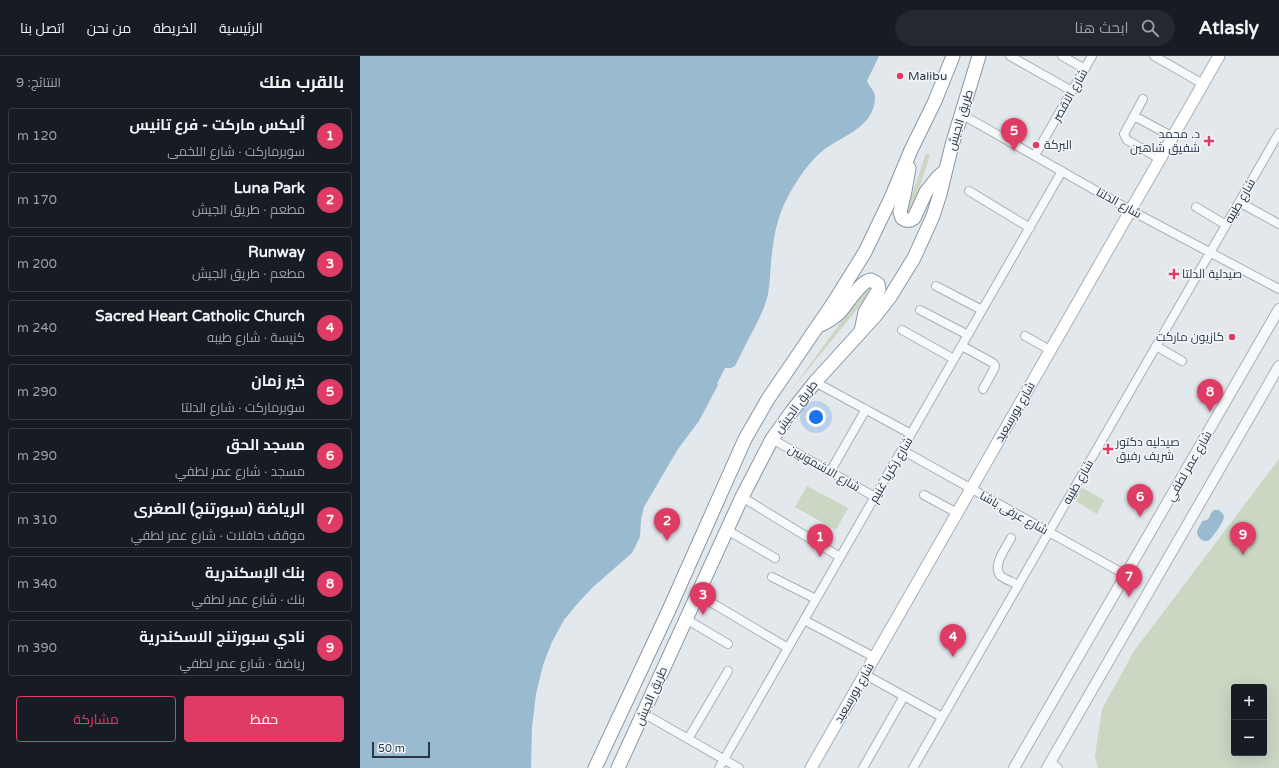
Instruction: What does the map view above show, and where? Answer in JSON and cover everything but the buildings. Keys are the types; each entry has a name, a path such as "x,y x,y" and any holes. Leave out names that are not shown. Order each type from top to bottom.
{"highway":[{"name":"طريق الجيش","path":"595,768 665,619 745,439 768,399 850,277 865,252 891,198 953,56"},
{"name":"طريق الجيش","path":"618,768 742,497 772,439 815,382 890,297 914,258 933,216 961,114 980,56"},
{"path":"911,150 908,178 900,212 900,216 904,220 914,218 926,192 945,171"},
{"path":"817,327 834,317 864,282 871,280 878,284 879,289 865,312 860,332"}],"main road":[{"name":"شارع بورسعيد","path":"811,768 1219,56"}],"street":[{"path":"1010,56 1072,91"},
{"path":"1062,56 1085,69"},
{"name":"شارع الاقصر","path":"1035,155 1092,56"},
{"path":"1154,56 1203,84"},
{"path":"1143,99 1124,134 1127,140 1160,159"},
{"name":"شارع الدلتا","path":"961,114 1130,210 1279,288"},
{"path":"1134,116 1172,137"},
{"name":"شارع طيبه","path":"913,768 1279,133"},
{"name":"شارع زكريا غنيم","path":"719,768 1062,171"},
{"path":"969,191 1030,228"},
{"path":"1240,202 1279,224"},
{"path":"1196,207 1226,225"},
{"path":"936,286 982,310"},
{"name":"شارع عمر لطفي","path":"1014,768 1279,309"},
{"path":"920,310 968,335"},
{"path":"902,330 954,359"},
{"path":"1025,336 1050,350"},
{"path":"962,346 993,363 995,366 983,389"},
{"path":"1156,346 1182,361"},
{"path":"1052,766 1279,366"},
{"path":"815,382 911,434"},
{"path":"830,472 866,409"},
{"name":"شارع الاشمونيين","path":"772,439 875,497"},
{"name":"شارع عرفى باشا","path":"902,450 1126,575"},
{"path":"924,495 957,513"},
{"path":"742,497 840,557"},
{"path":"727,530 775,558"},
{"path":"1011,538 997,564 997,570 1001,576 1018,586"},
{"path":"772,577 816,599"},
{"path":"697,594 788,648"},
{"path":"686,619 728,644"},
{"path":"804,620 874,657"},
{"path":"688,739 728,671"},
{"path":"864,674 942,717"},
{"path":"863,768 904,696"},
{"path":"643,713 739,768"}],"green space":[{"path":"926,153 930,155 912,211 908,212 907,210"},
{"path":"869,287 871,289 870,293 790,392 865,289"},
{"path":"1279,459 1279,768 1098,768 1095,756 1102,709 1134,651"},
{"path":"807,486 848,508 836,530 795,507"},
{"path":"1079,486 1104,500 1097,514 1072,499"}],"water":[{"path":"360,56 879,56 867,81 874,92 875,97 873,108 869,117 855,131 820,153 808,166 787,197 775,232 768,294 761,314 735,366 725,368 717,384 718,385 699,421 678,449 644,507 641,519 640,537 632,553 593,587 578,603 564,620 552,642 543,665 536,694 532,728 531,768 360,768"},
{"path":"1214,510 1219,510 1221,512 1224,516 1223,519 1218,530 1210,540 1203,540 1198,536 1197,531 1202,521 1207,520"}],"place":[{"name":"Malibu","path":"900,76"},
{"name":"د. محمد شفيق شاهين","path":"1209,141"},
{"name":"البركة","path":"1036,145"},
{"name":"خير زمان","path":"1014,151"},
{"name":"صيدلية الدلتا","path":"1174,274"},
{"name":"كازيون ماركت","path":"1232,337"},
{"name":"بنك الإسكندرية","path":"1210,412"},
{"name":"صيدليه دكتور شريف رفيق","path":"1108,449"},
{"name":"مسجد الحق","path":"1140,517"},
{"name":"Luna Park","path":"667,541"},
{"name":"نادي سبورتنج الاسكندرية","path":"1243,555"},
{"name":"أليكس ماركت - فرع تانيس","path":"820,557"},
{"name":"الرياضة (سبورتنج) الصغرى","path":"1129,597"},
{"name":"Runway","path":"703,615"},
{"name":"Sacred Heart Catholic Church","path":"953,657"}]}
